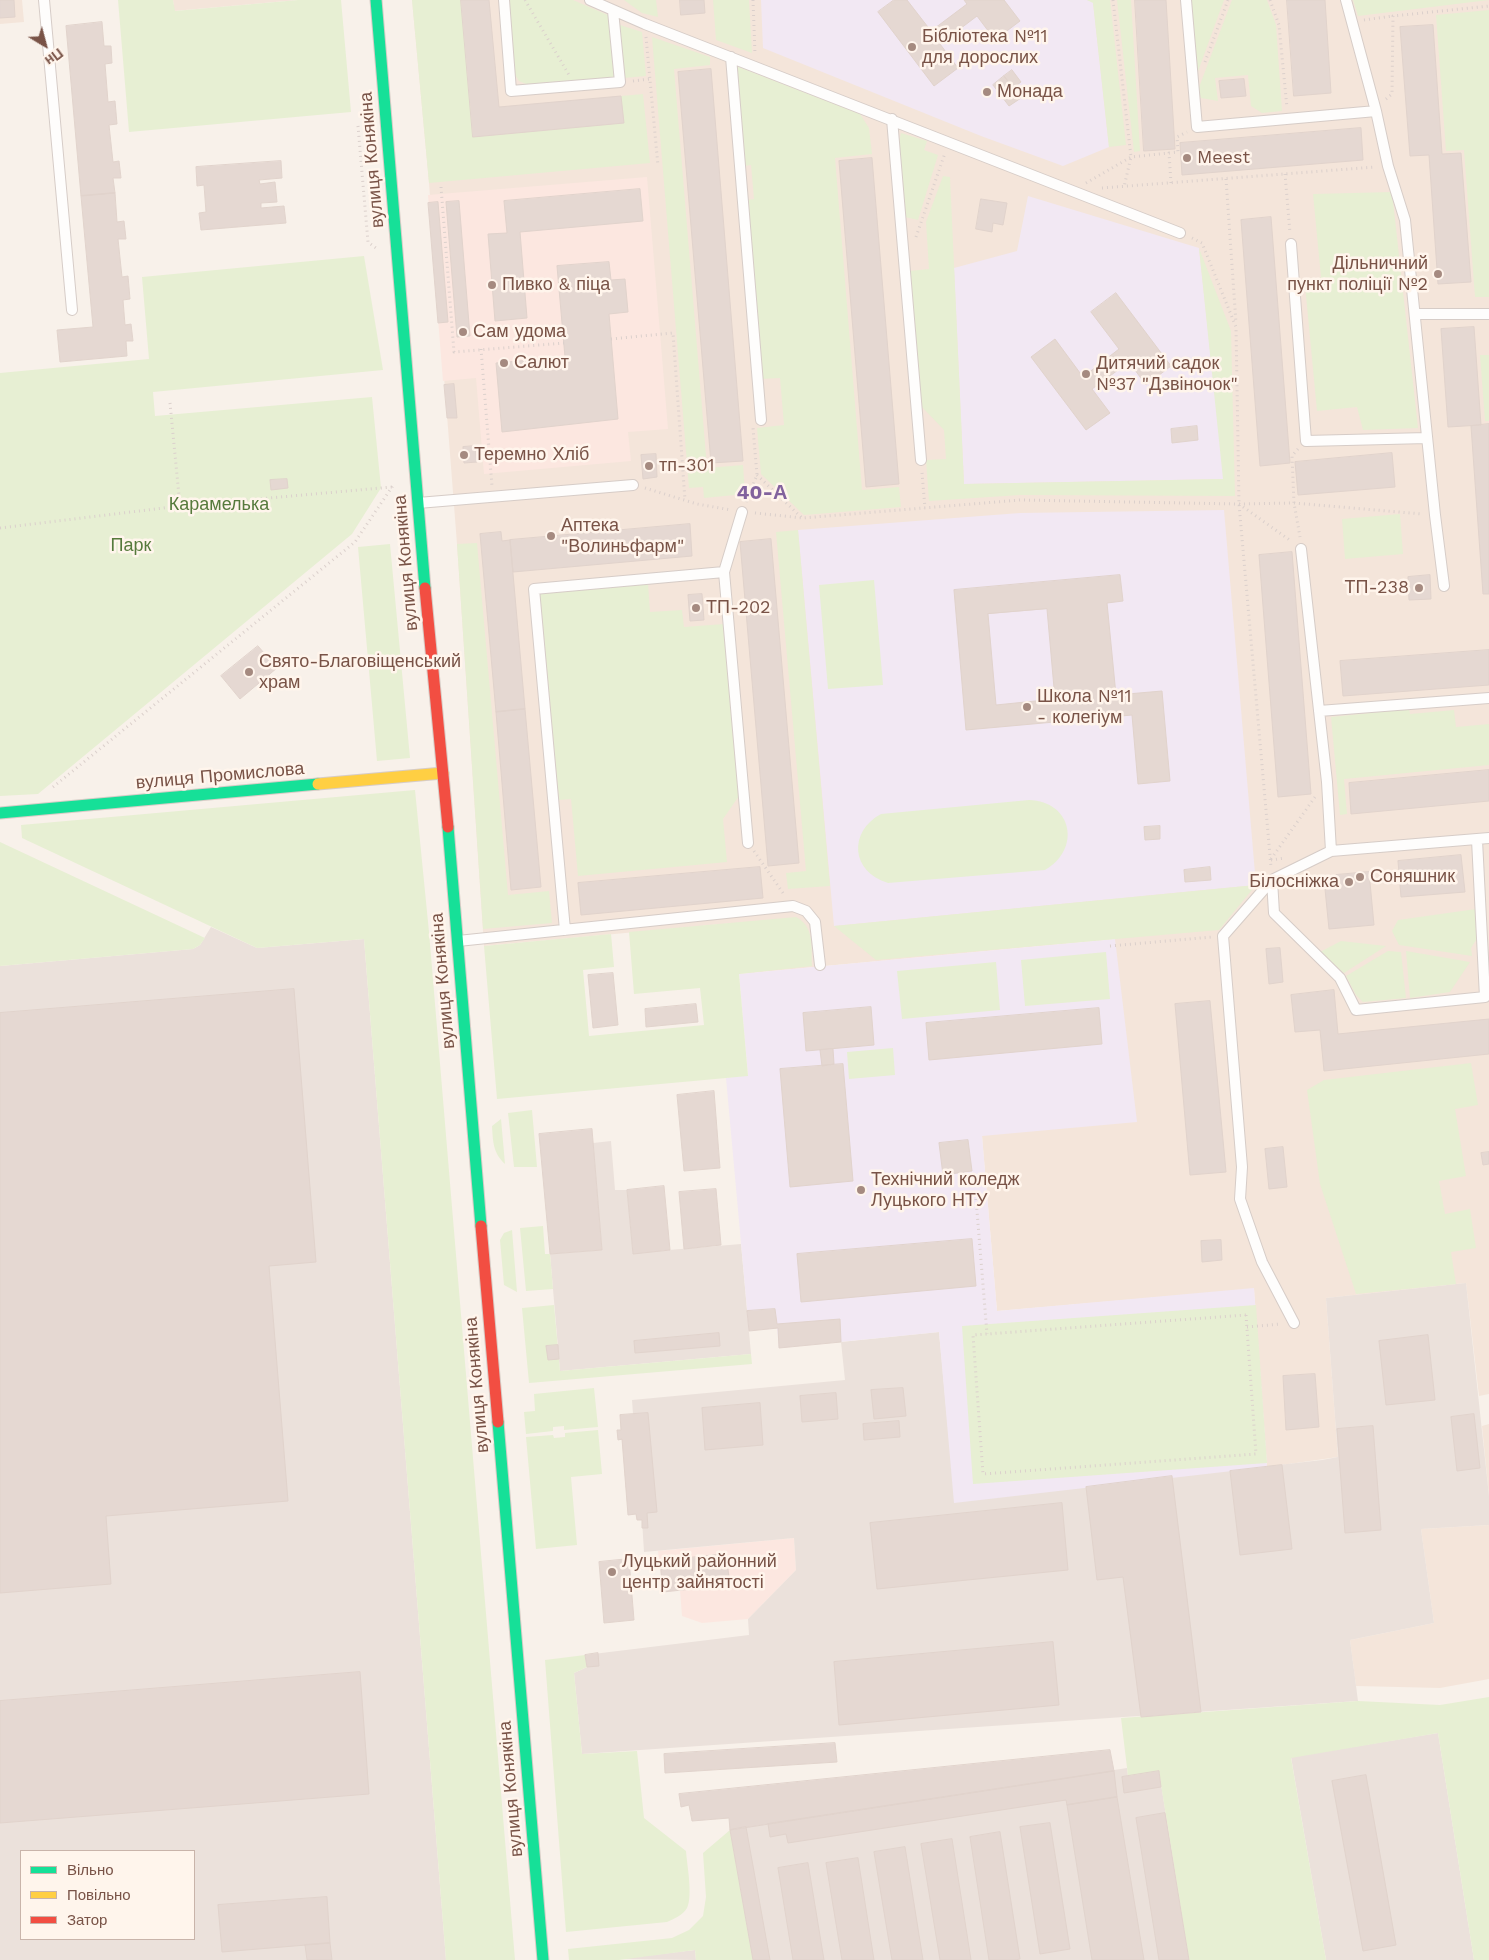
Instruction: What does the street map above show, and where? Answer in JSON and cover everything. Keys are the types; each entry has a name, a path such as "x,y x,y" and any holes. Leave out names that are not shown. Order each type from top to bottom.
{"street":[{"name":"вулиця Конякіна","path":"376,0 543,1960"},
{"name":"вулиця Промислова","path":"0,814 443,774"}],"lane":[{"path":"44,0 72,310"},
{"path":"504,0 511,91 620,82 613,11"},
{"path":"590,0 613,11 1180,233"},
{"path":"1186,0 1197,127 1376,111"},
{"path":"1346,0 1376,111 1388,166 1405,220 1444,586"},
{"path":"731,57 761,420"},
{"path":"892,119 921,460"},
{"path":"1291,244 1306,441 1427,438"},
{"path":"1415,314 1489,314"},
{"path":"418,503 633,485"},
{"path":"742,512 724,572 748,843"},
{"path":"1301,549 1327,782 1331,852"},
{"path":"565,930 534,589 724,572"},
{"path":"1319,711 1489,698"},
{"path":"1294,1323 1262,1262 1240,1199 1242,1167 1223,936 1272,880 1331,852 1489,838"},
{"path":"1272,880 1274,913 1340,978 1356,1010 1485,997 1477,840"},
{"path":"457,941 793,906 806,911 814,922 820,965"}],"path":[{"path":"525,0 575,86"},
{"path":"753,0 755,66"},
{"path":"1113,0 1131,157 1124,187"},
{"path":"1204,63 1228,0"},
{"path":"1270,0 1278,25 1288,119"},
{"path":"1352,21 1489,6"},
{"path":"1376,111 1392,94 1393,16"},
{"path":"646,24 658,166"},
{"path":"1073,191 1131,157 1178,152 1177,137 1197,127"},
{"path":"914,244 948,143"},
{"path":"1169,153 1171,183"},
{"path":"1098,189 1388,166"},
{"path":"1286,174 1291,244"},
{"path":"1226,178 1236,327 1239,504 1272,880"},
{"path":"440,187 454,352 564,342"},
{"path":"1180,233 1202,243 1236,327"},
{"path":"611,339 673,333 685,500"},
{"path":"481,350 492,497"},
{"path":"170,403 180,506"},
{"path":"742,512 757,475 752,425 761,420"},
{"path":"1301,549 1294,503 1292,456 1306,441"},
{"path":"921,460 925,508"},
{"path":"757,475 803,518"},
{"path":"46,792 354,542 397,481"},
{"path":"633,485 697,504 742,512 803,518 1020,500 1239,504 1294,503 1435,515"},
{"path":"0,528 180,506 392,487"},
{"path":"1239,504 1301,549"},
{"path":"1270,860 1327,782"},
{"path":"748,843 793,906"},
{"path":"1110,946 1223,936"},
{"path":"976,1199 987,1334"},
{"path":"1246,1315 1247,1326 1256,1454 983,1474 973,1335 1246,1315"},
{"path":"1247,1326 1294,1323"}],"shaded area":[{"path":"0,0 22,0 24,22 0,24"},
{"path":"173,0 298,0 174,11"},
{"path":"412,0 1489,0 1489,1394 1479,1396 1466,1283 1326,1298 1338,1457 1267,1467 1254,1289 997,1311 982,1136 1115,939 739,974 734,923 484,946 457,544 429,183"},
{"name":"Монада","path":"761,0 1087,0 1093,2 1109,147 1063,166 981,136 763,48"},
{"path":"647,177 668,429 628,432 631,461 484,474 476,378 443,381 428,195"},
{"name":"Дитячий садок №37 \"Дзвіночок\"","path":"1028,196 1199,248 1224,479 964,484 954,268 1017,251"},
{"name":"Школа №11 - колегіум","path":"1224,510 1256,885 834,926 798,530 1020,513"},
{"path":"211,927 257,948 364,939 446,1960 0,1960 0,966 193,949 200,945"},
{"name":"Технічний коледж Луцького НТУ","path":"1115,939 1137,1122 982,1136 997,1311 1254,1288 1267,1467 954,1503 939,1332 779,1348 777,1328 749,1331 726,1078 748,1075 739,974"},
{"path":"611,1141 615,1190 627,1190 633,1253 741,1244 751,1354 560,1371 550,1254 602,1250 593,1143"},
{"path":"1466,1283 1489,1496 1489,1525 1421,1529 1434,1623 1350,1640 1358,1701 582,1754 574,1673 587,1667 585,1655 749,1635 748,1619 796,1570 794,1538 644,1552 642,1520 637,1520 636,1514 628,1515 622,1440 618,1440 617,1430 621,1430 620,1415 633,1414 632,1400 845,1380 841,1342 939,1332 955,1502 1322,1460 1338,1457 1326,1298"},
{"path":"1489,1424 1489,1496 1482,1426"},
{"path":"1489,1525 1489,1679 1440,1688 1356,1686 1350,1640 1434,1623 1421,1529"},
{"path":"794,1538 796,1570 748,1619 702,1623 682,1616 680,1590 663,1592 658,1551"},
{"path":"1438,1733 1474,1960 1326,1960 1291,1757"},
{"path":"1127,1768 1128,1776 1159,1771 1189,1960 753,1960 730,1830"},
{"path":"695,1950 696,1960 619,1959"}],"green space":[{"path":"118,0 173,0 175,11 298,0 341,0 351,112 129,132"},
{"path":"412,0 461,0 473,137 623,123 621,96 643,94 650,163 429,183"},
{"path":"509,0 573,0 610,16 614,77 526,84 519,81 514,73"},
{"path":"624,0 656,0 658,17 642,13"},
{"path":"713,0 749,0 752,53 716,40"},
{"path":"1087,0 1110,0 1126,145 1109,147 1093,3"},
{"path":"1117,0 1131,0 1140,151 1134,152"},
{"path":"1191,0 1224,0 1197,74"},
{"path":"1232,0 1267,0 1276,25 1282,111 1262,113 1251,106 1248,75 1215,78 1218,101 1201,98 1198,90"},
{"path":"1353,0 1489,0 1358,16"},
{"path":"1489,10 1489,297 1475,297 1464,150 1446,151 1436,15"},
{"path":"620,25 642,32 646,76 624,78"},
{"path":"652,37 710,57 710,65 674,69 707,468 743,465 745,494 704,498 703,487 689,488"},
{"path":"736,66 860,114 869,128 872,154 835,158 862,490 899,487 901,507 804,515 761,474 757,428 784,425 780,378 761,379 747,200 754,199 751,165 744,166"},
{"path":"901,133 927,141 924,150 938,155 918,220 905,217 899,141"},
{"path":"943,176 950,177 964,484 1223,479 1199,248 1231,331 1235,496 1020,495 929,501 926,460 946,459 944,430 922,407 909,271 929,269 926,222"},
{"path":"1392,192 1418,428 1363,430 1357,407 1317,411 1305,285 1321,277 1313,194"},
{"name":"Парк","path":"364,256 383,370 153,392 155,416 372,397 381,488 352,534 38,794 0,796 0,373 149,359 142,277"},
{"path":"1480,355 1489,355 1489,421 1485,421"},
{"path":"1400,514 1403,554 1345,559 1342,519"},
{"path":"798,530 830,886 788,889 786,873 806,871 776,532"},
{"path":"477,543 508,895 549,891 552,923 483,929 457,544"},
{"path":"390,544 410,758 377,761 358,547"},
{"path":"874,580 883,685 828,689 819,585"},
{"path":"648,583 650,612 682,610 684,627 724,624 739,796 723,819 727,862 578,876 571,799 559,800 540,593"},
{"path":"1409,709 1410,714 1454,710 1456,727 1489,724 1489,765 1344,779 1347,814 1340,815 1331,717"},
{"path":"415,790 429,932 515,1960 446,1960 364,939 257,948 22,838 21,825"},
{"path":"1029,800 1044,802 1055,808 1063,817 1067,828 1068,839 1064,850 1057,861 1045,870 888,883 876,878 861,861 858,851 863,831 870,822 881,814"},
{"path":"0,842 205,938 200,945 193,949 0,966"},
{"path":"1256,885 1219,930 876,960 834,926"},
{"path":"1476,909 1478,937 1471,948 1472,956 1399,945 1392,931 1398,920"},
{"path":"796,917 806,926 811,938 812,966 739,974 748,1076 497,1099 484,946 611,934 614,967 583,970 589,1036 704,1025 700,988 634,994 629,932"},
{"path":"1341,941 1386,946 1344,973 1320,952"},
{"path":"1388,951 1401,952 1406,998 1363,1002 1356,995 1346,976"},
{"path":"1406,951 1470,962 1450,992 1410,998"},
{"path":"1106,952 1110,999 1025,1006 1021,960"},
{"path":"996,962 1000,1010 902,1019 897,971"},
{"path":"893,1048 895,1075 849,1079 847,1052"},
{"path":"1471,1063 1478,1105 1455,1109 1466,1176 1439,1181 1445,1214 1470,1209 1476,1248 1451,1252 1456,1284 1356,1294 1320,1184 1307,1090 1324,1080"},
{"path":"532,1110 537,1167 514,1167 508,1113"},
{"path":"501,1119 505,1164 498,1156 494,1147 492,1126"},
{"path":"543,1226 545,1254 550,1254 553,1289 526,1291 520,1228"},
{"path":"512,1230 517,1292 504,1285 500,1240 504,1233"},
{"path":"554,1305 560,1371 751,1354 752,1364 529,1383 522,1308"},
{"path":"1256,1305 1267,1463 973,1484 962,1326"},
{"path":"594,1388 598,1427 564,1430 564,1426 553,1427 553,1431 526,1434 524,1412 535,1411 534,1394"},
{"path":"598,1430 602,1474 571,1477 577,1545 536,1549 526,1437 553,1435 554,1438 565,1437 565,1433"},
{"path":"585,1655 587,1667 574,1673 582,1754 637,1751 644,1818 686,1851 690,1888 689,1903 683,1913 667,1922 566,1932 545,1660"},
{"path":"1489,1697 1489,1960 1474,1960 1438,1733 1291,1758 1326,1960 1189,1960 1159,1772 1128,1776 1121,1718 1358,1701 1440,1705"},
{"path":"730,1830 753,1960 696,1960 695,1950 619,1960 569,1960 568,1949 672,1938 689,1930 703,1916 706,1897 703,1853"}],"building":[{"path":"0,0 14,0 15,17 0,18"},
{"path":"461,0 489,0 499,107 621,96 624,123 473,137"},
{"path":"680,0 704,0 705,13 681,15"},
{"path":"894,0 907,0 931,31 967,4 964,0 1004,0 1020,21 995,40 977,16 940,44 958,68 934,86 878,12"},
{"path":"1135,0 1166,0 1175,149 1144,151"},
{"path":"1287,0 1325,0 1331,93 1294,96"},
{"path":"102,22 104,46 111,46 112,63 105,64 108,102 115,101 117,124 109,125 113,162 119,161 121,178 113,178 115,193 81,196 66,26"},
{"path":"1433,25 1442,154 1461,153 1471,282 1438,284 1429,155 1410,156 1400,27"},
{"path":"711,69 743,461 711,463 678,72"},
{"path":"1012,70 1021,82 1013,88 1004,76"},
{"path":"1004,76 1021,98 1009,106 993,85"},
{"path":"1244,79 1246,96 1221,98 1219,81"},
{"path":"1361,128 1363,160 1182,175 1180,143"},
{"path":"872,158 899,484 866,487 839,161"},
{"path":"281,161 282,178 259,180 260,184 275,182 277,202 261,203 261,208 284,206 286,223 201,230 199,213 206,212 204,185 197,186 196,167"},
{"path":"640,189 643,221 520,232 527,318 495,321 488,234 507,233 504,201"},
{"path":"115,193 117,222 124,221 126,239 118,239 122,277 128,276 130,299 123,300 125,325 131,324 133,341 126,341 127,356 60,362 57,330 93,327 81,196"},
{"path":"981,199 1007,203 1003,225 993,223 992,232 976,229"},
{"path":"459,201 470,336 457,337 446,202"},
{"path":"438,202 448,322 438,323 428,203"},
{"path":"1271,217 1290,463 1260,466 1241,220"},
{"path":"609,262 611,280 625,279 628,312 609,314 618,419 502,432 496,363 565,357 557,266"},
{"path":"1116,293 1171,366 1146,385 1129,362 1092,389 1110,413 1086,430 1031,357 1055,339 1083,377 1119,349 1091,312"},
{"path":"1474,327 1481,425 1448,427 1441,329"},
{"path":"454,384 457,418 447,418 444,385"},
{"path":"1489,424 1489,594 1483,594 1471,426"},
{"path":"1197,426 1198,440 1172,443 1171,429"},
{"path":"475,446 477,462 464,463 463,447"},
{"path":"1392,453 1395,487 1298,495 1295,462"},
{"name":"тп-301","path":"656,454 657,477 643,479 641,455"},
{"path":"287,479 288,488 271,490 270,480"},
{"path":"690,524 692,556 513,572 510,540"},
{"path":"501,532 502,541 510,540 525,709 496,712 480,534"},
{"path":"771,539 799,863 768,866 740,542"},
{"path":"1292,552 1311,794 1278,797 1259,555"},
{"path":"1120,575 1123,601 1107,603 1116,695 1162,691 1170,781 1138,784 1132,715 966,730 954,590","holes":["1047,609 1055,699 996,705 988,614"]},
{"name":"ТП-238","path":"1430,575 1431,599 1409,600 1408,577"},
{"name":"ТП-202","path":"702,594 704,620 690,621 688,595"},
{"name":"Свято-Благовіщенський храм","path":"258,646 277,668 240,699 221,676"},
{"path":"1489,650 1489,685 1343,696 1340,661"},
{"path":"525,709 541,887 511,890 496,712"},
{"path":"1489,770 1489,801 1351,814 1349,783"},
{"path":"1160,826 1160,839 1145,840 1144,827"},
{"path":"1461,855 1465,892 1401,897 1398,861"},
{"path":"760,867 763,898 581,915 578,883"},
{"path":"1210,867 1211,880 1185,882 1184,870"},
{"path":"1369,872 1374,925 1329,929 1325,889 1337,888 1336,875"},
{"path":"1280,948 1283,982 1269,984 1266,949"},
{"path":"613,973 618,1025 593,1028 588,975"},
{"path":"294,989 316,1262 269,1266 288,1501 106,1516 111,1584 0,1593 0,1013"},
{"path":"1334,990 1338,1034 1489,1019 1489,1054 1324,1071 1320,1030 1295,1032 1291,995"},
{"path":"1210,1001 1226,1172 1190,1175 1175,1004"},
{"path":"696,1004 698,1022 646,1027 645,1009"},
{"path":"871,1007 874,1045 806,1051 803,1013"},
{"path":"1099,1008 1102,1044 929,1060 926,1023"},
{"path":"833,1049 834,1064 822,1066 820,1050"},
{"path":"843,1064 853,1181 790,1187 780,1069"},
{"path":"714,1091 720,1168 684,1171 677,1095"},
{"path":"592,1129 602,1250 550,1254 539,1134"},
{"path":"968,1140 972,1171 943,1175 939,1143"},
{"path":"1283,1147 1287,1187 1269,1189 1265,1149"},
{"path":"1489,1152 1489,1164 1483,1165 1481,1153"},
{"path":"664,1186 670,1250 633,1254 627,1190"},
{"path":"716,1189 721,1245 684,1249 679,1192"},
{"path":"972,1239 976,1286 801,1302 797,1254"},
{"path":"1221,1240 1222,1260 1202,1262 1201,1241"},
{"path":"775,1309 777,1324 840,1319 841,1342 779,1348 778,1328 749,1331 747,1311"},
{"path":"719,1333 720,1346 635,1353 634,1341"},
{"path":"1428,1335 1435,1400 1386,1405 1379,1341"},
{"path":"558,1345 559,1359 548,1360 546,1346"},
{"path":"1315,1374 1319,1427 1286,1430 1283,1376"},
{"path":"903,1388 906,1416 874,1419 871,1390"},
{"path":"836,1393 838,1419 802,1422 800,1396"},
{"path":"760,1403 763,1445 705,1450 702,1408"},
{"path":"648,1413 657,1512 647,1513 648,1528 642,1528 642,1520 637,1520 636,1514 628,1515 622,1439 618,1440 617,1430 621,1430 620,1415"},
{"path":"1474,1414 1480,1468 1457,1471 1451,1417"},
{"path":"899,1421 900,1437 864,1440 863,1424"},
{"path":"1373,1426 1381,1530 1345,1533 1337,1429"},
{"path":"1282,1465 1292,1549 1240,1555 1230,1471"},
{"path":"1172,1476 1201,1712 1141,1717 1123,1577 1097,1580 1086,1487"},
{"path":"1062,1503 1068,1570 877,1589 870,1523"},
{"path":"726,1554 730,1585 663,1592 660,1561"},
{"path":"629,1559 634,1620 604,1623 599,1562"},
{"path":"1053,1642 1059,1705 839,1725 834,1662"},
{"path":"598,1653 599,1666 587,1667 585,1655"},
{"path":"360,1672 369,1794 0,1823 0,1701"},
{"path":"835,1743 837,1762 665,1773 664,1754"},
{"path":"1110,1750 1114,1771 730,1830 729,1818 692,1821 689,1805 681,1807 679,1794"},
{"path":"1114,1771 1117,1797 1067,1805 1066,1800 788,1843 786,1834 770,1837 768,1824"},
{"path":"1159,1771 1161,1787 1124,1793 1122,1777"},
{"path":"1366,1775 1396,1945 1363,1951 1332,1781"},
{"path":"1117,1797 1144,1960 1092,1960 1067,1805"},
{"path":"1165,1813 1189,1960 1159,1960 1136,1818"},
{"path":"1050,1823 1070,1949 1040,1954 1020,1827"},
{"path":"746,1827 770,1960 753,1960 730,1830"},
{"path":"1000,1832 1020,1959 1015,1960 989,1960 970,1837"},
{"path":"952,1839 971,1960 940,1960 921,1844"},
{"path":"905,1847 923,1960 892,1960 874,1852"},
{"path":"858,1858 874,1960 842,1960 826,1863"},
{"path":"808,1863 824,1960 793,1960 778,1868"},
{"path":"327,1897 330,1943 222,1952 218,1905"},
{"path":"330,1943 332,1960 307,1960 305,1945"}],"traffic: fast":[{"path":"376,0 425,588"},
{"path":"0,813 318,784"},
{"path":"448,827 481,1226"},
{"path":"498,1422 543,1960"}],"traffic: slow":[{"path":"318,784 443,773"}],"traffic: jam":[{"path":"425,588 448,827"},
{"path":"481,1226 498,1422"}],"place":[{"name":"Бібліотека №11 для дорослих","path":"912,47"},
{"name":"Монада","path":"987,92"},
{"name":"Meest","path":"1187,158"},
{"name":"Дільничний пункт поліції №2","path":"1438,274"},
{"name":"Пивко & піца","path":"492,285"},
{"name":"Сам удома","path":"463,332"},
{"name":"Салют","path":"504,363"},
{"name":"Дитячий садок №37 \"Дзвіночок\"","path":"1086,374"},
{"name":"Теремно Хліб","path":"464,455"},
{"name":"тп-301","path":"649,466"},
{"name":"Аптека \"Волиньфарм\"","path":"551,536"},
{"name":"ТП-238","path":"1419,588"},
{"name":"ТП-202","path":"696,608"},
{"name":"Свято-Благовіщенський храм","path":"249,672"},
{"name":"Школа №11 - колегіум","path":"1027,707"},
{"name":"Соняшник","path":"1360,877"},
{"name":"Білосніжка","path":"1349,882"},
{"name":"Технічний коледж Луцького НТУ","path":"861,1190"},
{"name":"Луцький районний центр зайнятості","path":"612,1572"}],"district":[{"name":"40-А","path":"762,493"}],"park label":[{"name":"Карамелька","path":"219,505"}]}
